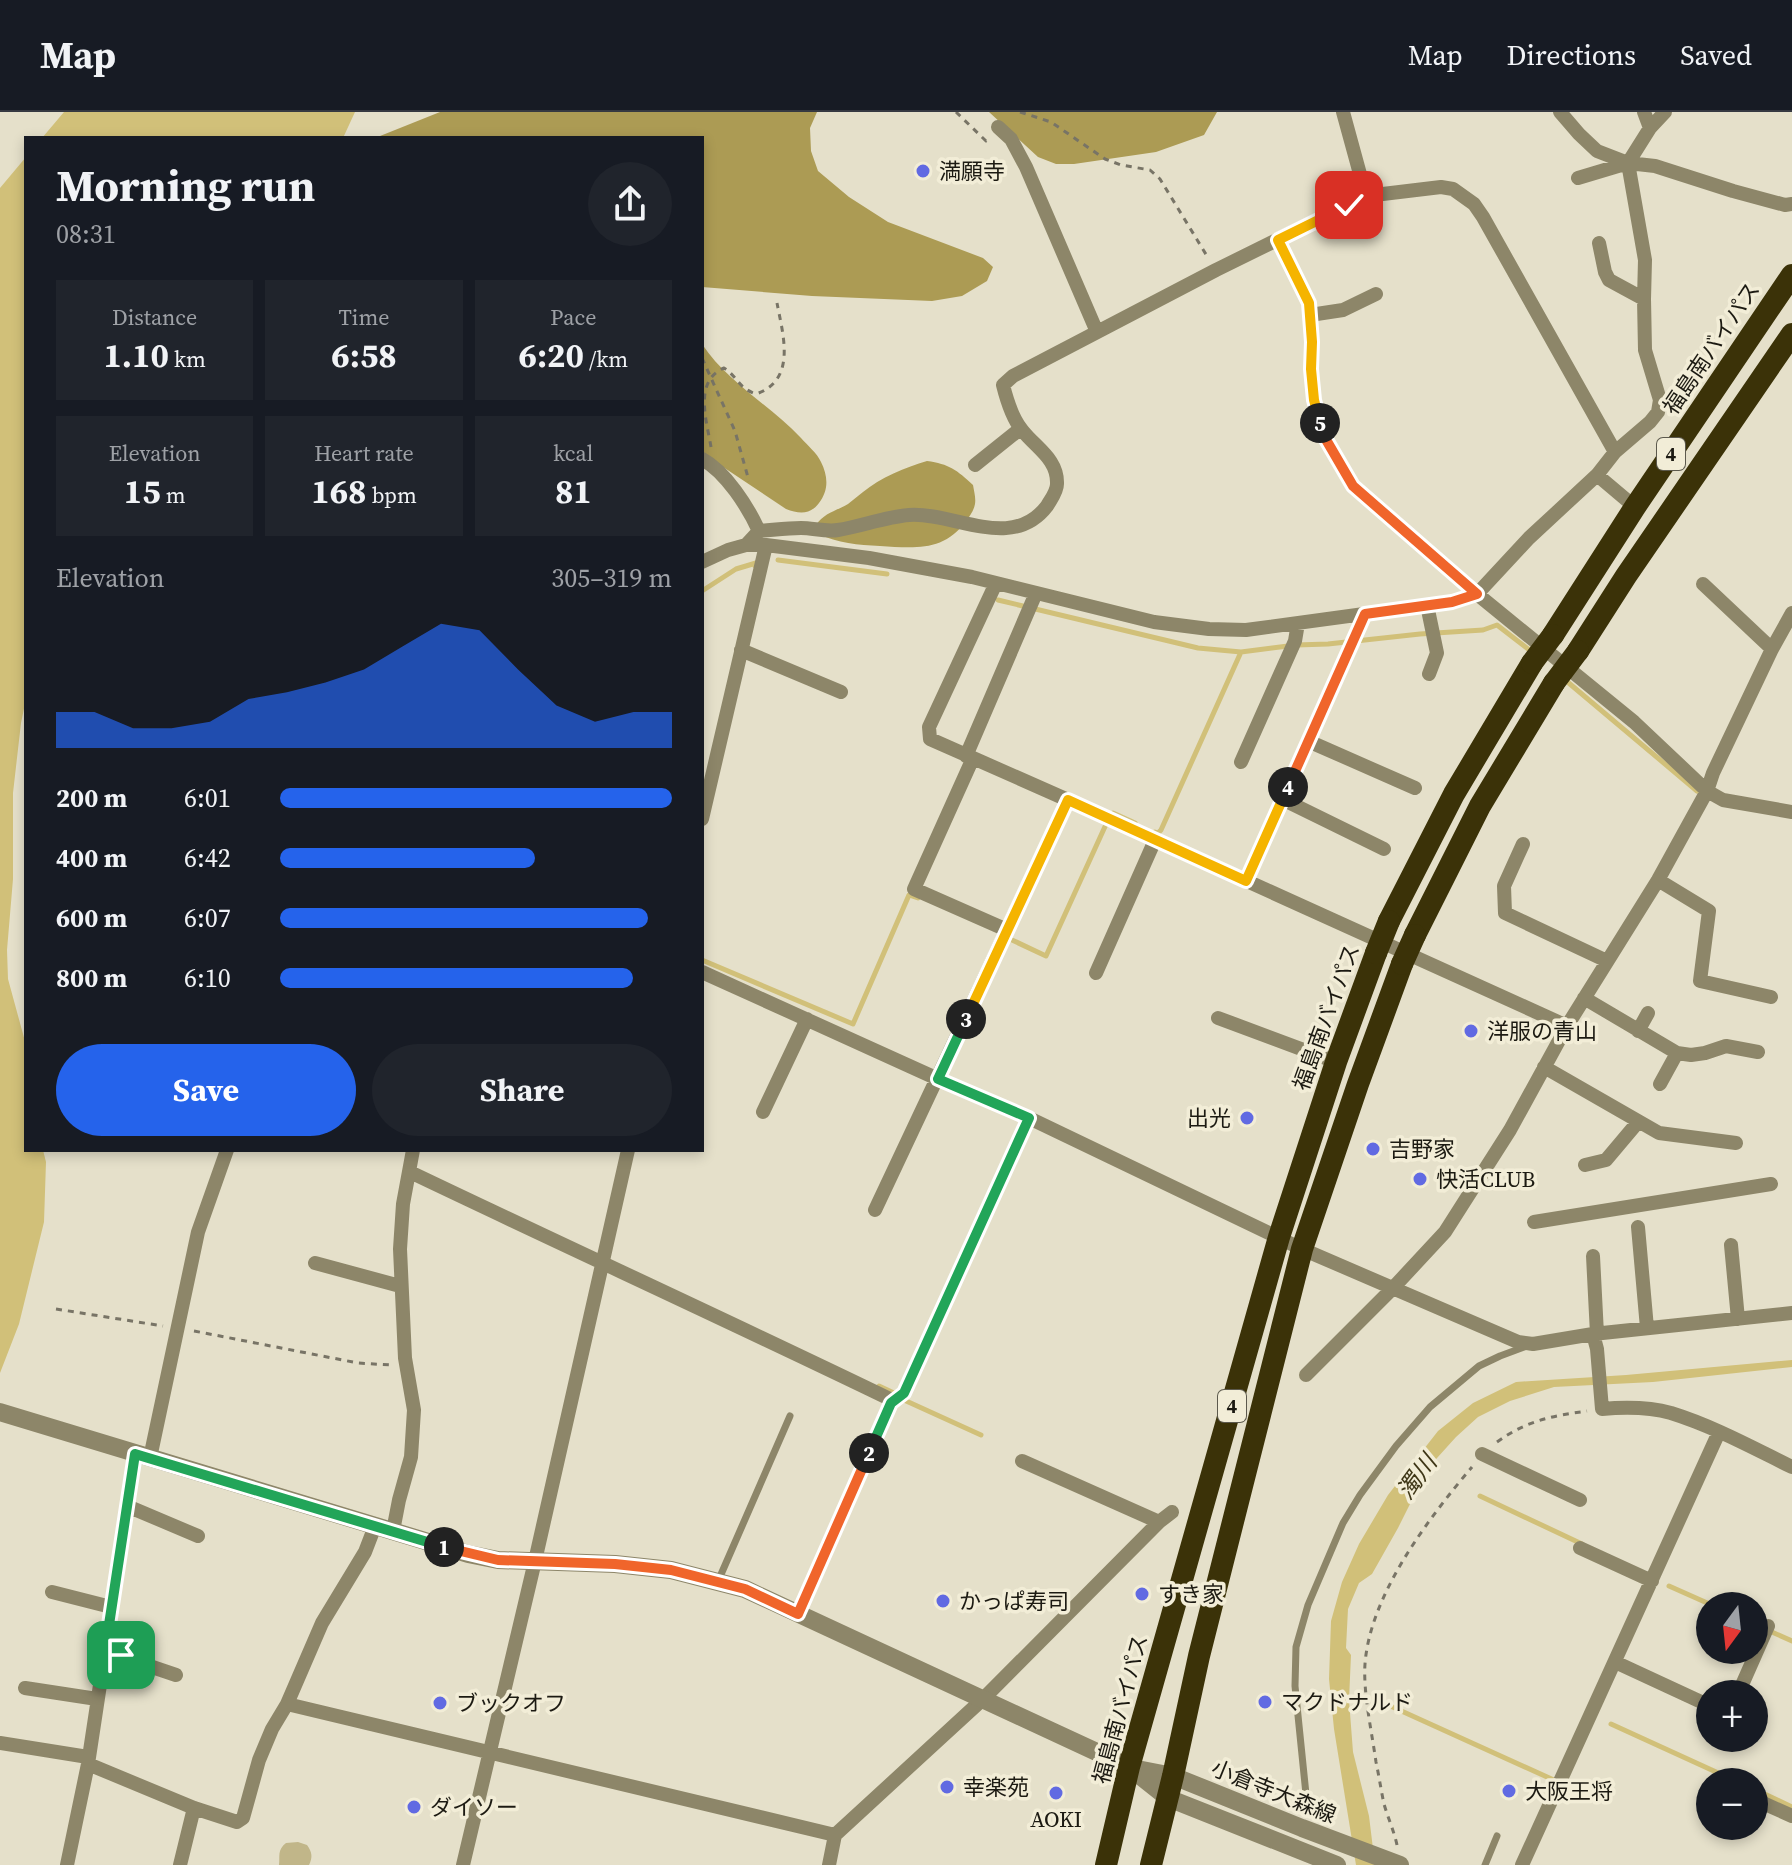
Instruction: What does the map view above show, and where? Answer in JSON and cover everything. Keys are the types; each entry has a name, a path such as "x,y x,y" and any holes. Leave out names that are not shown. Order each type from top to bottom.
{"highway":[{"name":"福島南バイパス","path":"1106,1865 1129,1767 1279,1237 1336,1062 1389,921 1454,794 1532,663 1792,275"},
{"name":"4","path":"1151,1865 1199,1656 1302,1249 1402,964 1480,806 1554,683 1792,334"}],"street":[{"path":"1343,112 1366,196"},
{"path":"1560,112 1597,151 1628,163 1655,166 1733,191 1785,205 1792,204"},
{"path":"1644,112 1650,128"},
{"path":"1578,178 1628,163 1650,128 1665,112"},
{"path":"998,127 1011,139 1026,167 1097,332"},
{"path":"704,561 746,545 869,558 996,583 1154,622 1209,629 1246,630 1452,602 1477,594 1529,538 1597,475 1615,452 1658,412 1660,400 1645,350 1645,260 1628,163"},
{"path":"746,545 759,531 802,528 834,531 910,515 937,516 990,529 1024,524 1039,515 1058,486 1055,467 1020,429 1009,405 1003,385 1013,376 1366,196 1398,191 1441,187 1453,189 1474,204 1615,452"},
{"path":"1278,240 1309,303 1311,369 1321,431 1353,486 1477,594 1634,722 1707,791 1723,800 1792,812"},
{"path":"1599,243 1609,280 1644,299"},
{"path":"1310,315 1343,310 1376,294"},
{"path":"975,465 1020,429"},
{"path":"705,461 737,493 759,531"},
{"path":"1597,475 1635,507"},
{"path":"704,810 766,545"},
{"path":"996,583 929,727 930,739 1567,1026"},
{"path":"1703,584 1772,649"},
{"path":"1007,930 914,889 1036,593"},
{"path":"1427,605 1437,653 1429,674"},
{"path":"1306,1375 1445,1232 1510,1130 1567,1026 1658,880 1707,791 1772,649 1792,613"},
{"path":"1246,881 1365,614"},
{"path":"1241,762 1295,641 1298,623"},
{"path":"741,650 841,692"},
{"path":"1308,741 1415,788"},
{"path":"1282,799 1384,849"},
{"path":"875,1210 1068,800"},
{"path":"1096,973 1155,840"},
{"path":"1523,844 1504,886 1505,913 1607,961"},
{"path":"1658,880 1709,911 1700,981 1771,997"},
{"path":"704,973 1029,1118 1302,1249 1518,1342 1533,1344 1596,1339 1647,1328 1792,1313"},
{"path":"1584,998 1677,1053 1691,1055 1726,1046 1758,1052"},
{"path":"1638,1031 1648,1013"},
{"path":"1218,1018 1336,1062"},
{"path":"763,1112 807,1019"},
{"path":"1660,1084 1677,1053"},
{"path":"1544,1067 1659,1133 1736,1143"},
{"path":"798,1614 891,1403 904,1393 1029,1118"},
{"path":"1585,1165 1606,1160 1638,1122"},
{"path":"67,1865 88,1761 127,1506 177,1328 198,1232 226,1152"},
{"path":"0,1743 88,1761 194,1808 237,1822 243,1818 259,1760 272,1729 287,1704 322,1623 365,1552 384,1529 399,1500 411,1457 414,1410 406,1365 400,1249 403,1204 413,1152"},
{"path":"463,1865 604,1265 628,1152"},
{"path":"410,1172 894,1401"},
{"path":"1534,1222 1771,1184"},
{"path":"1638,1227 1647,1328"},
{"path":"1731,1245 1738,1319"},
{"path":"1593,1256 1602,1404 1669,1413 1719,1432 1792,1467"},
{"path":"315,1263 400,1286"},
{"path":"7,1414 468,1554 498,1560 615,1564 671,1570 745,1589 1129,1767 1168,1798 1337,1865"},
{"path":"1522,1865 1719,1432"},
{"path":"1482,1454 1580,1500"},
{"path":"1022,1461 1159,1522"},
{"path":"127,1506 198,1536"},
{"path":"829,1865 835,1835 983,1699 1172,1512"},
{"path":"1580,1548 1652,1581"},
{"path":"52,1592 111,1607"},
{"path":"105,1651 176,1675"},
{"path":"1615,1662 1696,1700"},
{"path":"25,1688 97,1699"},
{"path":"287,1704 835,1835"},
{"name":"小倉寺大森線","path":"1129,1767 1173,1776 1397,1864"},
{"path":"1768,1805 1792,1816"},
{"path":"180,1865 194,1808"}],"lane":[{"path":"1307,1804 1295,1686 1296,1647 1308,1605 1343,1523 1387,1458 1430,1407 1479,1366 1533,1344"},
{"path":"719,1581 790,1416"},
{"path":"1485,1865 1497,1836"}],"path":[{"path":"956,112 986,141 998,127"},
{"path":"1020,112 1051,122 1105,159 1150,170 1160,179 1216,270"},
{"path":"705,461 711,450 704,408 705,391 712,376 724,368 746,391 756,394 765,391 782,371 785,354 777,303"},
{"path":"704,362 735,431 751,485"},
{"path":"56,1309 177,1328 358,1363 406,1365"},
{"path":"1397,1864 1395,1837 1376,1762 1365,1667 1372,1625 1388,1586 1431,1518 1482,1454 1515,1429 1602,1404"}],"shaded area":[{"path":"440,112 817,112 810,128 811,151 818,171 849,197 888,222 983,258 993,267 987,281 962,296 932,301 704,287 704,136 380,136"},
{"path":"989,112 1217,112 1204,135 1156,152 1056,164 1038,157"},
{"path":"704,347 736,382 789,426 819,459 826,483 822,498 812,510 800,512 786,509 704,454"},
{"path":"927,461 952,468 973,485 973,511 948,538 928,546 905,547 848,543 818,534 816,525 826,515 885,478"},
{"path":"286,1843 307,1845 310,1850 309,1865 279,1865 281,1848"}],"water":[{"path":"64,112 355,112 344,136 44,136"},
{"path":"24,159 24,709 13,793 13,879 7,950 8,979 24,1038 24,1152 44,1152 46,1162 44,1222 19,1324 0,1373 0,188"},
{"name":"濁川","path":"1792,1360 1792,1367 1653,1382 1554,1387 1510,1401 1478,1417 1428,1468 1372,1574 1359,1583 1348,1609 1346,1648 1351,1655 1349,1700 1353,1752 1369,1816 1375,1865 1356,1865 1334,1729 1329,1679 1331,1621 1342,1582 1359,1544 1388,1495 1438,1431 1473,1403 1516,1382"}],"waterway":[{"path":"778,560 887,574"},
{"path":"704,590 736,569 756,563 755,566"},
{"path":"998,600 1198,648 1241,652 1483,630 1497,625 1532,652"},
{"path":"1155,832 1161,830 1241,652"},
{"path":"1564,679 1697,791"},
{"path":"1113,813 1135,823"},
{"path":"1012,940 1046,956 1108,820"},
{"path":"704,961 853,1024 909,895 918,898"},
{"path":"879,1386 896,1394"},
{"path":"904,1400 981,1435"},
{"path":"1480,1496 1582,1544"},
{"path":"1669,1586 1696,1598"},
{"path":"1768,1630 1792,1641"},
{"path":"1386,1704 1556,1781"},
{"path":"1611,1724 1707,1768"},
{"path":"1768,1796 1792,1807"}],"place":[{"name":"満願寺","path":"923,171"},
{"name":"洋服の青山","path":"1471,1031"},
{"name":"出光","path":"1247,1118"},
{"name":"吉野家","path":"1373,1149"},
{"name":"快活CLUB","path":"1420,1179"},
{"name":"すき家","path":"1142,1594"},
{"name":"かっぱ寿司","path":"943,1601"},
{"name":"マクドナルド","path":"1265,1702"},
{"name":"ブックオフ","path":"440,1703"},
{"name":"幸楽苑","path":"947,1787"},
{"name":"大阪王将","path":"1509,1791"},
{"name":"AOKI","path":"1056,1793"},
{"name":"ダイソー","path":"414,1807"}],"route":[{"path":"121,1655 105,1651 135,1454 468,1554 498,1560 615,1564 671,1570 745,1589 798,1614 891,1403 904,1393 1029,1118 938,1079 1068,800 1246,881 1365,614 1452,602 1477,594 1353,486 1321,431 1311,369 1309,303 1278,240 1349,205"}]}
